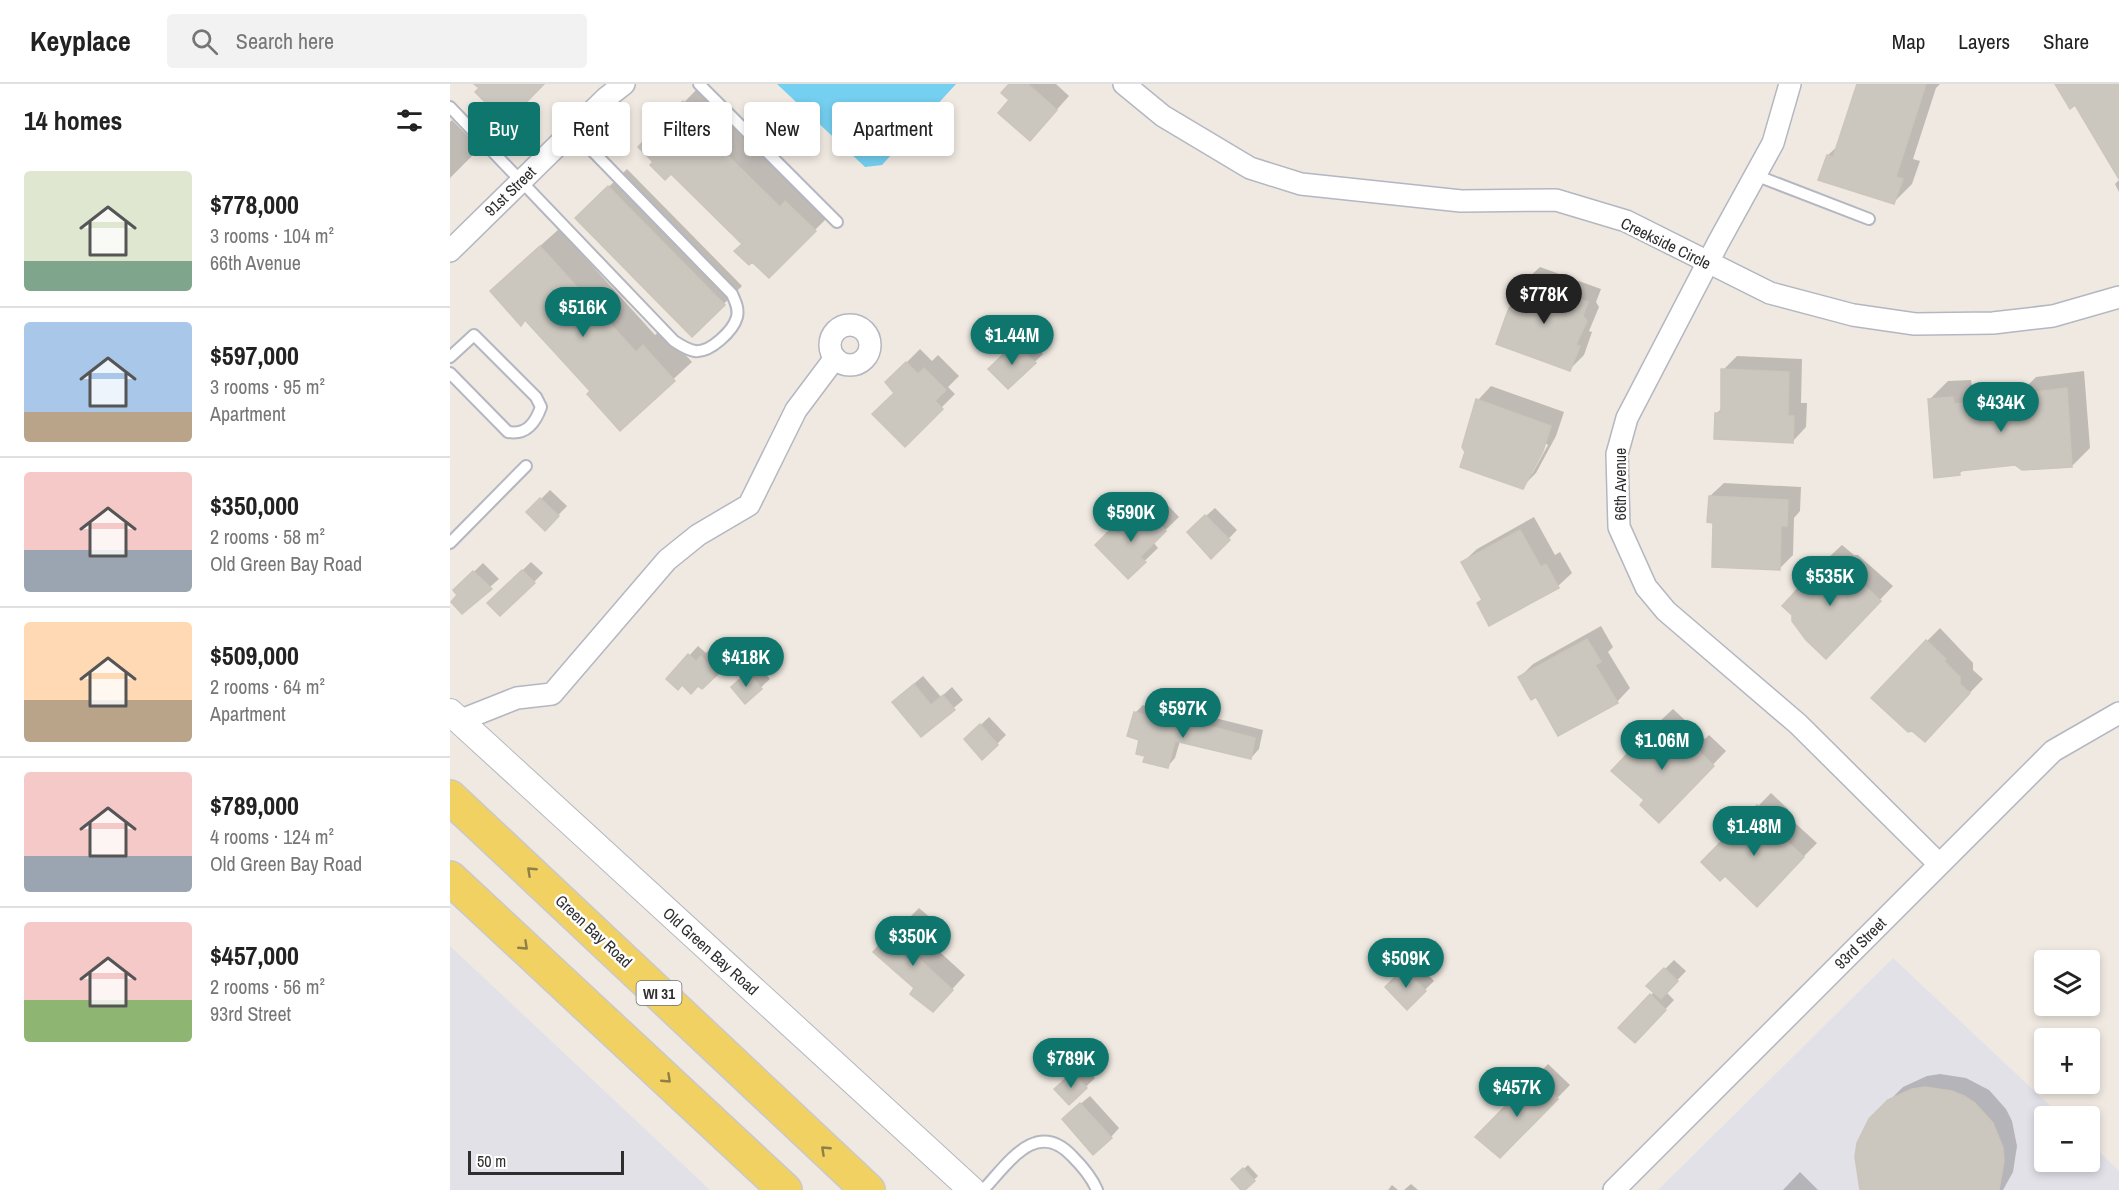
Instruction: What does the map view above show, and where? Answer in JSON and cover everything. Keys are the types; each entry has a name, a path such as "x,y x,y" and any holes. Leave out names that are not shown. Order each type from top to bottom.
{"main road":[{"name":"Green Bay Road","path":"450,797 868,1190"},
{"path":"450,878 785,1190"}],"street":[{"name":"91st Street","path":"604,102 624,84"},
{"name":"Creekside Circle","path":"1124,84 1163,116 1250,168 1301,184 1461,201 1556,200 1626,220 1708,264 1770,293 1853,315 1915,324 1993,323 2053,316 2119,297"},
{"name":"66th Avenue","path":"1790,84 1773,143 1651,370 1620,436 1616,491 1619,527 1646,587 1666,611 1798,724 1939,864"},
{"name":"91st Street","path":"450,250 552,151"},
{"path":"455,716 517,698 552,694 667,560 698,535 749,505 796,410 835,358"},
{"name":"93rd Street","path":"1614,1190 2053,751 2119,713"},
{"name":"Old Green Bay Road","path":"455,716 972,1190"}],"lane":[{"path":"699,84 837,222"},
{"path":"450,107 674,341 696,351 707,350 726,333 736,317 737,304 732,294 597,156"},
{"path":"1755,175 1869,219"},
{"path":"450,357 474,335 536,397 541,407 536,419 527,429 517,433 508,432 450,373"},
{"path":"450,543 526,466"},
{"path":"983,1190 1023,1150 1034,1142 1045,1140 1065,1149 1097,1190"}],"shaded area":[{"path":"450,946 710,1190 450,1190"},
{"path":"1893,958 2034,1091 2034,1094 2038,1094 2050,1106 2034,1106 2034,1172 2100,1172 2100,1153 2119,1171 2119,1190 1658,1190"}],"water":[{"path":"777,84 956,84 940,102 832,102 832,136 820,125 820,102 796,102"},
{"path":"853,156 890,156 882,165 865,167"}],"building":[{"path":"474,84 544,84 527,102 485,102 475,92 479,88"},
{"path":"1009,84 1028,84 1057,110 1030,141 998,113 1009,100 1001,93"},
{"path":"1857,84 1926,84 1896,177 1903,179 1894,204 1818,180 1827,155 1833,157"},
{"path":"2055,84 2119,84 2119,179 2075,105 2070,109"},
{"path":"647,156 728,156 780,207 785,201 816,231 769,278 752,262 749,265 734,251 742,244 671,174 665,180 650,165 653,162"},
{"path":"608,186 725,305 692,337 575,218"},
{"path":"540,246 636,352 643,345 675,381 620,431 587,394 590,391 525,320 521,326 490,291"},
{"path":"1525,280 1588,302 1583,316 1587,321 1576,345 1580,346 1570,371 1496,344 1507,313 1515,296 1520,294"},
{"path":"1015,343 1036,363 1008,389 988,369"},
{"path":"906,362 918,374 924,368 946,390 935,401 943,409 905,447 872,414 894,393 885,382"},
{"path":"1721,369 1789,372 1788,416 1794,416 1793,443 1714,439 1715,413 1721,413"},
{"path":"2067,388 2072,467 2022,470 2015,465 1959,471 1960,475 1934,478 1928,399 1953,397 1954,404 1972,402 1972,405 2011,401 2017,394"},
{"path":"1476,399 1551,426 1543,451 1523,489 1460,467 1465,452 1462,447"},
{"path":"1709,496 1788,500 1787,526 1781,526 1780,570 1712,567 1713,523 1707,522"},
{"path":"540,498 559,516 545,531 526,512"},
{"path":"1145,509 1166,531 1140,557 1146,562 1128,579 1095,545 1112,528 1118,534"},
{"path":"1205,515 1230,540 1211,559 1187,532"},
{"path":"1520,530 1541,567 1546,564 1559,588 1489,626 1477,603 1482,600 1461,562"},
{"path":"1827,557 1840,568 1844,567 1881,601 1826,659 1806,640 1792,621 1792,615 1782,606"},
{"path":"522,570 535,583 500,616 487,603"},
{"path":"473,571 492,589 462,614 451,602 457,595 453,590"},
{"path":"1587,639 1601,662 1595,665 1618,703 1558,736 1536,697 1531,700 1518,677"},
{"path":"1926,640 1946,659 1944,661 1960,677 1960,684 1970,693 1925,742 1912,731 1908,732 1871,698"},
{"path":"688,654 696,661 701,656 718,674 702,689 698,686 691,694 682,685 678,690 666,679"},
{"path":"748,672 762,689 745,704 731,687"},
{"path":"914,684 931,705 943,695 955,710 921,737 892,702"},
{"path":"1134,712 1188,727 1190,721 1255,738 1251,759 1175,741 1168,768 1143,762 1145,756 1136,754 1139,740 1127,736"},
{"path":"1658,721 1691,752 1695,747 1714,766 1659,823 1640,805 1644,800 1611,771"},
{"path":"980,724 998,745 982,760 964,739"},
{"path":"1757,805 1776,823 1772,828 1804,857 1757,907 1725,876 1720,881 1701,862"},
{"path":"904,920 920,934 907,948 953,990 933,1012 910,994 914,988 873,952"},
{"path":"1404,968 1426,991 1407,1010 1385,987"},
{"path":"1664,968 1678,981 1661,999 1646,986"},
{"path":"1650,994 1666,1010 1635,1043 1618,1028"},
{"path":"1073,1072 1087,1088 1069,1105 1054,1089"},
{"path":"1534,1077 1558,1099 1500,1158 1475,1137"},
{"path":"1925,1087 1952,1091 1964,1096 1975,1103 1993,1123 2003,1148 2004,1161 1999,1190 1860,1190 1855,1157 1857,1143 1869,1119 1888,1100 1912,1089"},
{"path":"1080,1103 1112,1138 1093,1155 1062,1119"},
{"path":"1243,1168 1255,1181 1245,1190 1241,1190 1231,1179"}]}
